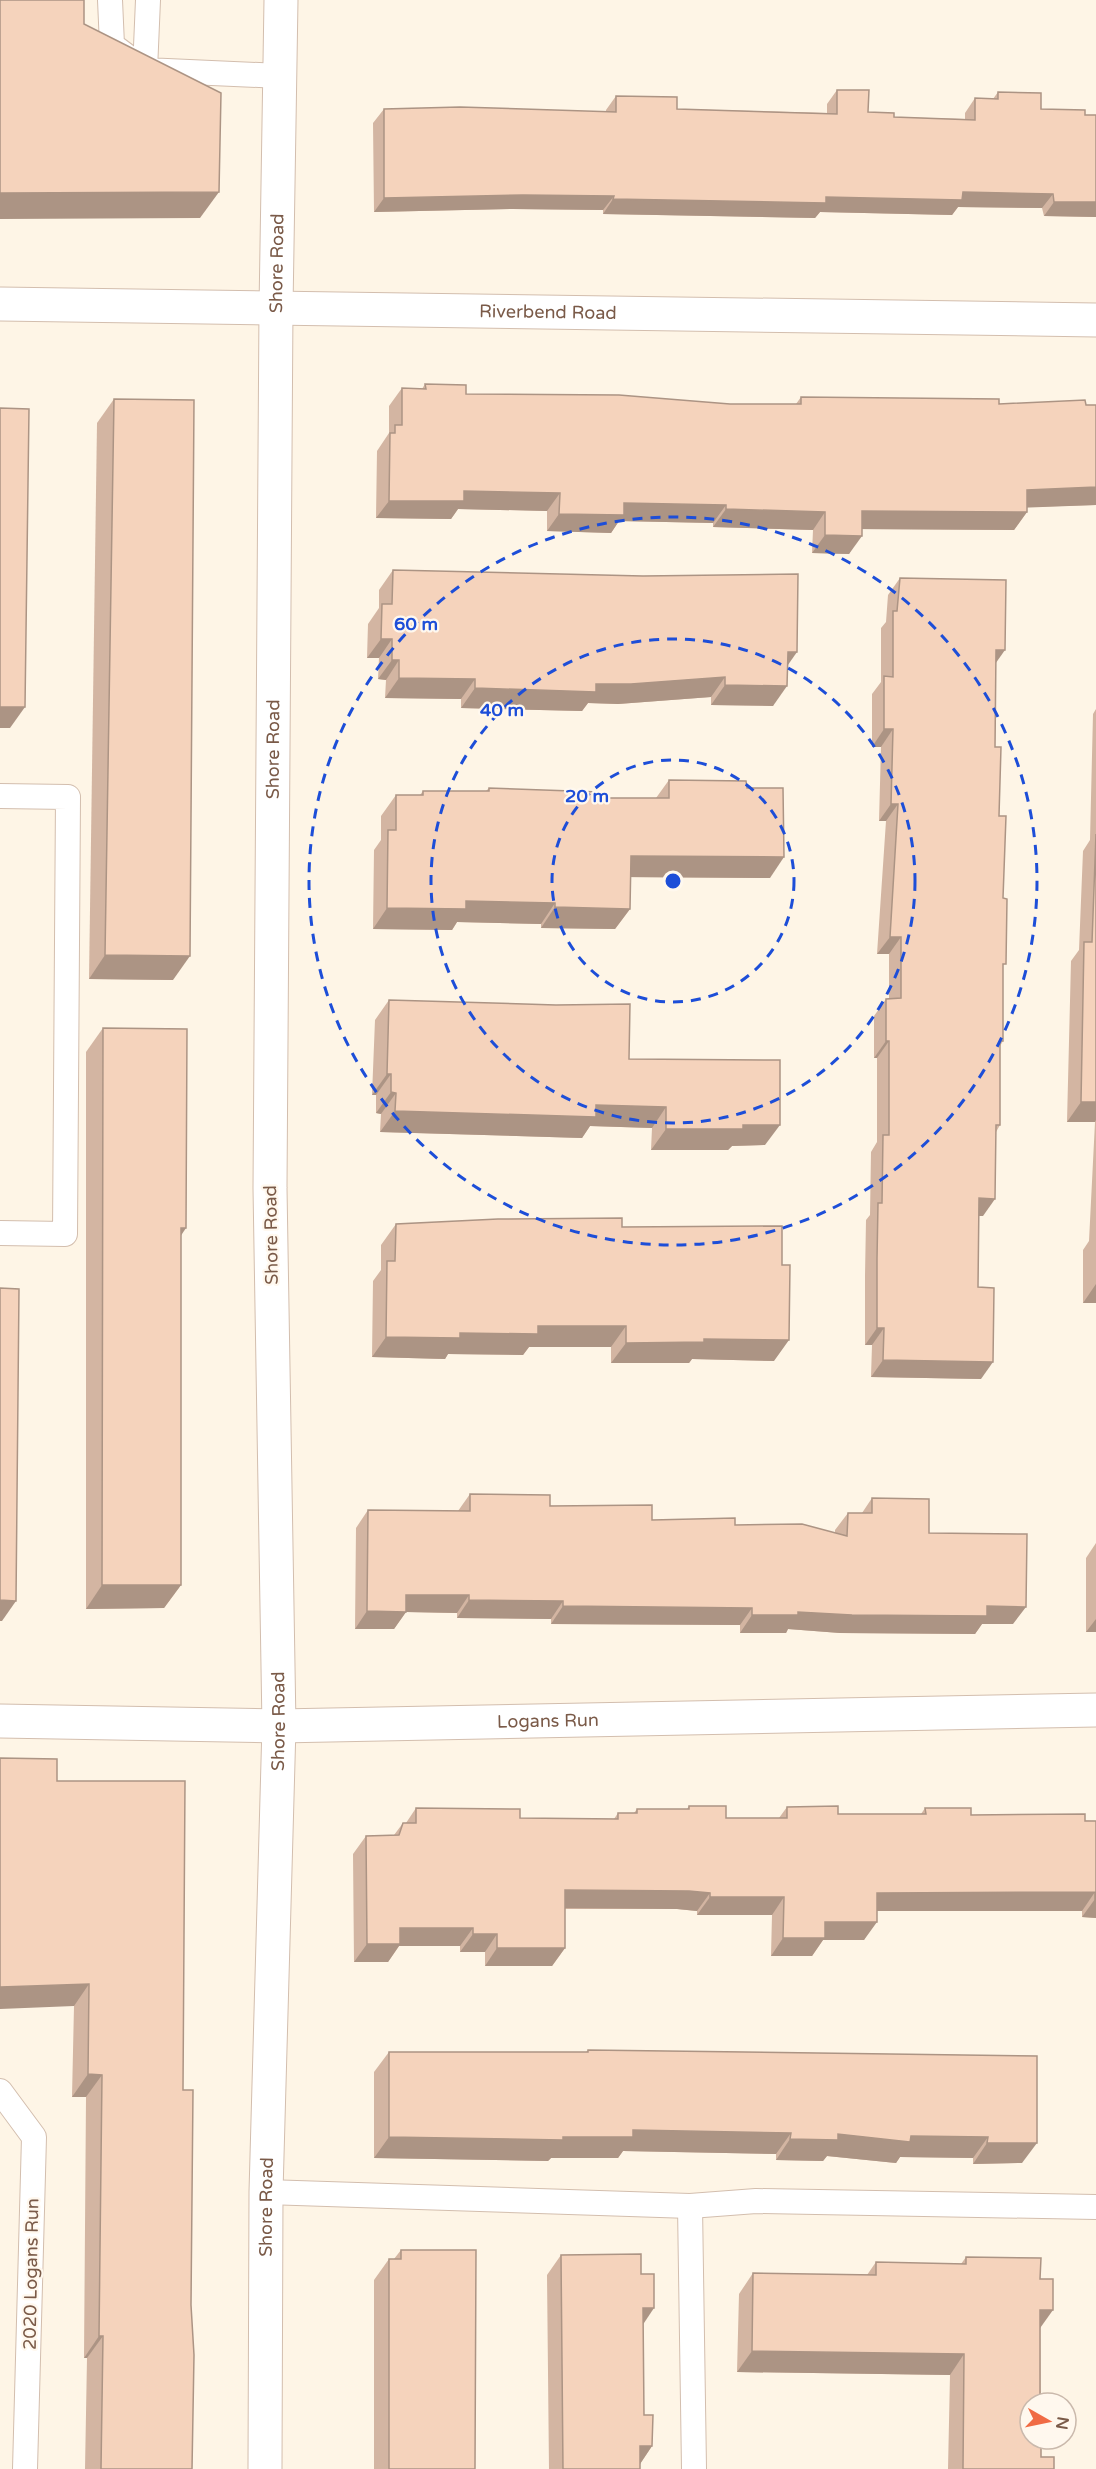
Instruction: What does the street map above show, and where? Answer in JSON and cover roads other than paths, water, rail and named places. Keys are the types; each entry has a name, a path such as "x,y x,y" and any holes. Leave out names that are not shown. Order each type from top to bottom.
{"street":[{"name":"Shore Road","path":"265,2469 266,2192 279,1726 270,1188 276,308 282,0"},
{"name":"Riverbend Road","path":"0,304 1096,320"},
{"name":"Logans Run","path":"0,1721 279,1726 1096,1710"}],"lane":[{"path":"111,0 112,45 145,70 280,76"},
{"path":"145,70 148,0"},
{"path":"0,796 68,797 65,1234 0,1233"},
{"name":"2020 Logans Run","path":"0,2091 34,2137 25,2469"},
{"path":"266,2192 690,2206 756,2201 1096,2207"},
{"path":"690,2206 694,2469"}]}
